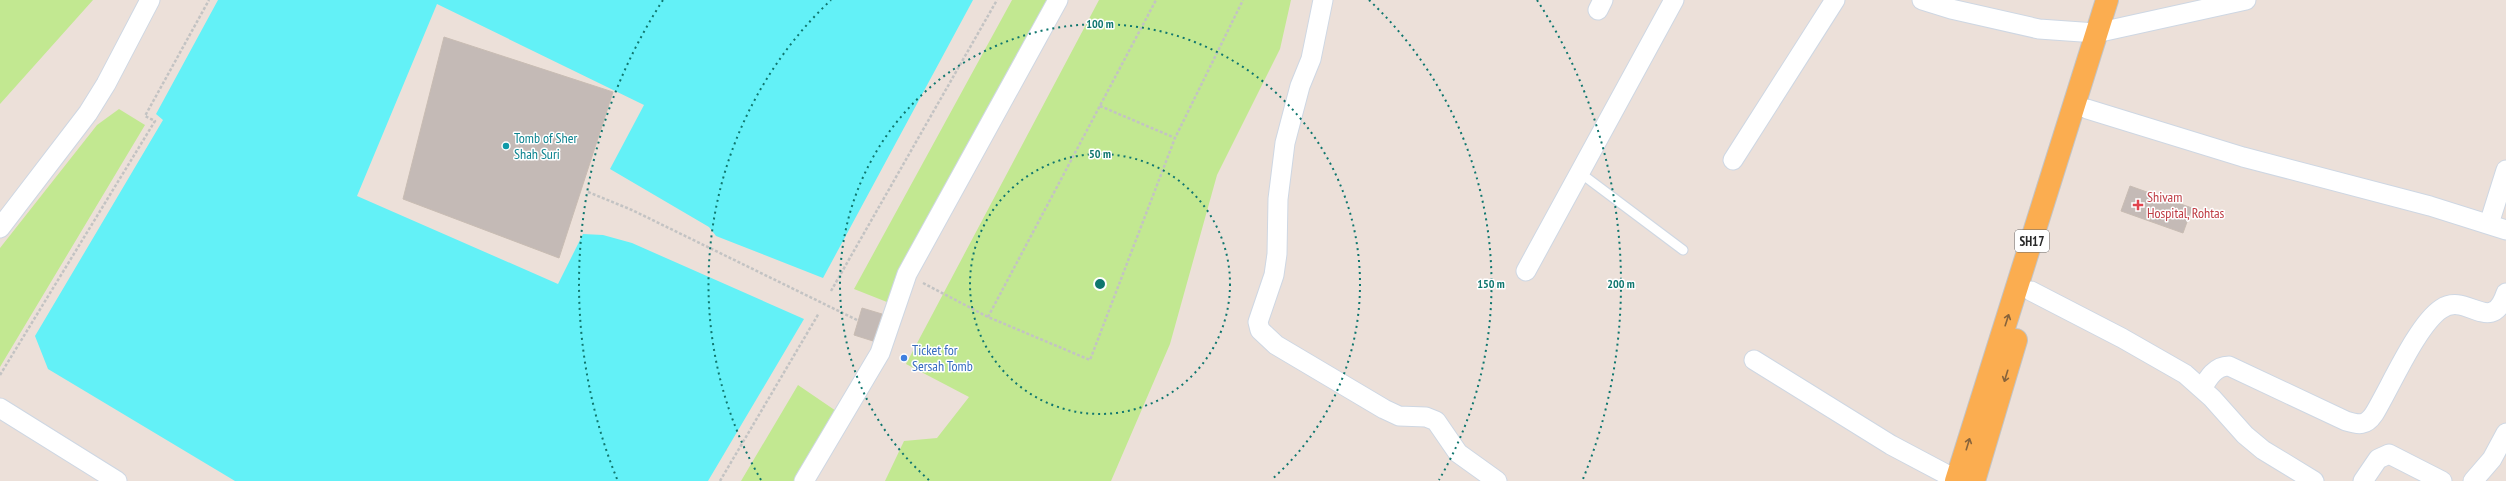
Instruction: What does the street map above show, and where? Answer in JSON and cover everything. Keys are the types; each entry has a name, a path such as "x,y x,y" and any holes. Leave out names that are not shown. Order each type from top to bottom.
{"main road":[{"name":"SH17","path":"1962,481 2031,291 2088,109 2103,32 2107,0"},
{"name":"SH17","path":"1962,481 2103,32 2120,0"}],"street":[{"path":"0,228 88,113 106,84 150,0"},
{"path":"804,481 880,353 907,274 1058,0"},
{"path":"1323,0 1311,59 1300,86 1284,143 1278,199 1277,254 1274,275 1258,322 1260,330 1276,345 1384,409 1399,416 1426,417 1436,421 1458,453 1497,481"},
{"path":"1526,271 1674,0"},
{"path":"1734,160 1835,0"},
{"path":"1922,0 1965,13 2039,29 2103,32 2246,0"},
{"path":"2088,109 2258,161 2498,227 2506,170"},
{"path":"2031,291 2158,357 2185,374 2202,389 2245,435 2263,450 2314,481"},
{"path":"2202,389 2215,370 2222,366 2229,366 2346,421 2364,424 2370,421 2420,332 2441,309 2450,305 2461,305 2491,313 2497,311 2502,305 2506,293"},
{"path":"1754,360 1891,445 1962,481"},
{"path":"0,408 117,481"},
{"path":"2473,481 2492,459 2506,433"},
{"path":"2363,481 2378,459 2389,454 2442,481"}],"lane":[{"path":"1579,172 1683,250"}],"path":[{"path":"0,375 155,120 145,116 209,0"},
{"path":"831,291 997,0"},
{"path":"988,317 1156,0"},
{"path":"907,274 988,317 1090,360 1174,138 1243,0"},
{"path":"1100,106 1174,138"},
{"path":"588,192 632,210 857,320"},
{"path":"720,481 819,313"}],"green space":[{"path":"0,0 93,0 0,104"},
{"path":"1012,0 1066,0 897,306 854,289"},
{"path":"1099,0 1291,0 1280,49 1217,175 1170,344 1111,481 885,481 904,441 937,438 969,397 906,364"},
{"path":"119,109 145,125 0,367 0,248 97,125"},
{"path":"798,385 839,413 796,481 741,481"}],"water":[{"path":"218,0 973,0 823,278 716,236 709,227 610,169 644,105 437,4 357,196 558,284 583,234 603,235 632,243 804,319 708,481 235,481 48,369 35,336 163,120 156,114"}],"building":[{"name":"Tomb of Sher Shah Suri","path":"444,37 613,92 559,258 403,199"},
{"path":"2130,186 2192,208 2183,233 2121,211"},
{"path":"862,308 882,314 873,341 854,335"}],"place":[{"name":"Tomb of Sher Shah Suri","path":"506,146"},
{"name":"Shivam Hospital, Rohtas","path":"2138,205"},
{"name":"Ticket for Sersah Tomb","path":"904,358"}]}
